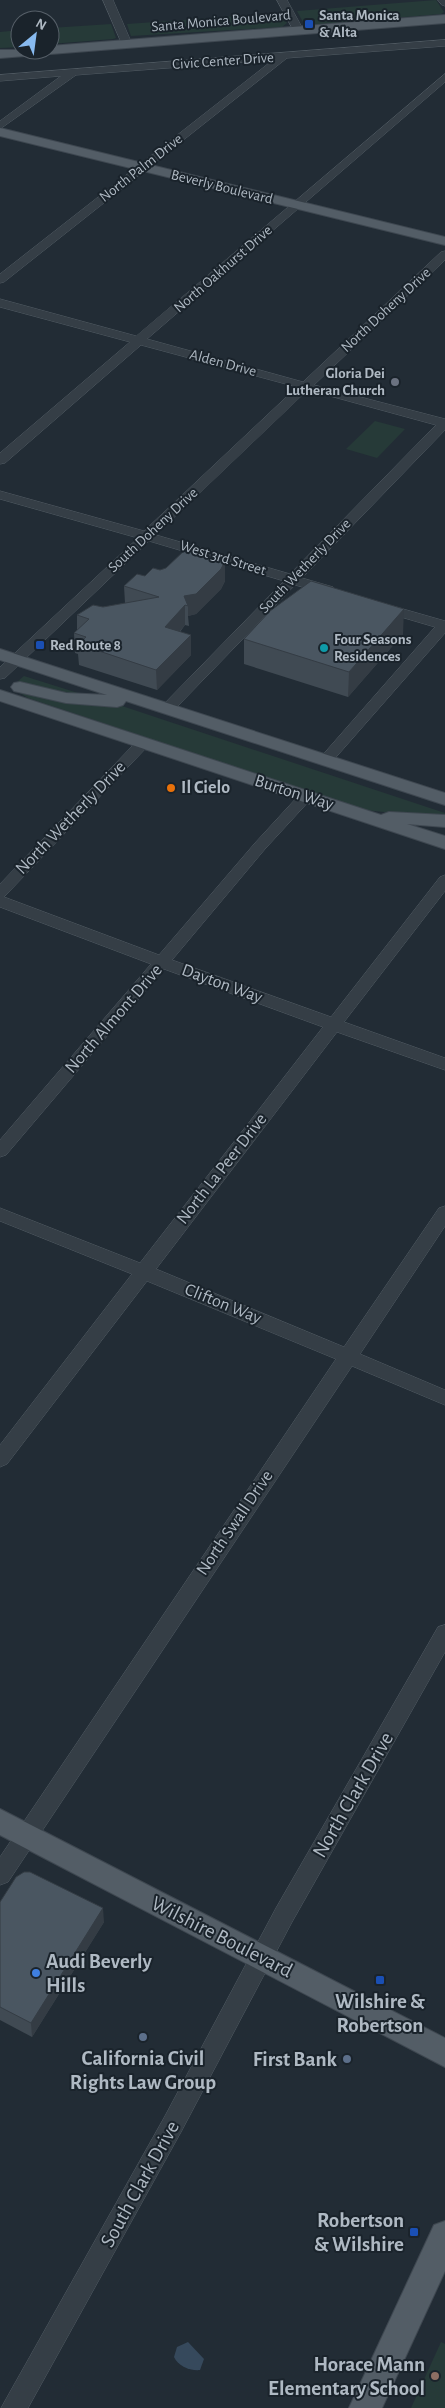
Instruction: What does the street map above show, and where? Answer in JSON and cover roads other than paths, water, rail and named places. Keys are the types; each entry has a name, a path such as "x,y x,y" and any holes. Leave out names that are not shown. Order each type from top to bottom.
{"main road":[{"name":"Santa Monica Boulevard","path":"0,54 445,19"},
{"name":"Beverly Boulevard","path":"0,132 445,241"},
{"path":"0,667 8,657 445,799"},
{"path":"0,684 10,684 66,698 162,708"},
{"name":"Burton Way","path":"0,695 445,843"},
{"path":"356,814 445,821"},
{"name":"Wilshire Boulevard","path":"0,1821 445,2053"},
{"path":"365,2408 445,2236"}],"street":[{"path":"108,0 127,44"},
{"path":"282,0 298,31"},
{"name":"Civic Center Drive","path":"0,78 445,43"},
{"name":"North Palm Drive","path":"0,280 283,57"},
{"path":"0,126 73,73"},
{"name":"North Oakhurst Drive","path":"0,460 445,77"},
{"name":"North Doheny Drive","path":"305,386 445,254"},
{"name":"Alden Drive","path":"0,303 445,424"},
{"name":"South Doheny Drive","path":"0,675 8,657 147,536 305,386"},
{"name":"South Wetherly Drive","path":"162,708 292,580 445,424"},
{"name":"West 3rd Street","path":"0,495 147,536 341,594"},
{"path":"324,761 445,625 369,603"},
{"name":"North Wetherly Drive","path":"0,893 143,743"},
{"name":"North Almont Drive","path":"0,1151 163,963 260,846 306,797"},
{"name":"North La Peer Drive","path":"0,1459 142,1272 336,1025 445,880"},
{"name":"Dayton Way","path":"0,902 163,963 445,1064"},
{"name":"North Swall Drive","path":"0,1875 445,1212"},
{"name":"Clifton Way","path":"0,1214 348,1356 445,1398"},
{"name":"North Clark Drive","path":"262,1958 284,1915 445,1633"},
{"name":"South Clark Drive","path":"14,2408 173,2124 262,1958"}],"water":[{"path":"188,2342 204,2359 200,2370 192,2370 185,2367 178,2363 174,2357 177,2347"}],"place":[{"name":"Santa Monica & Alta","path":"309,24"},
{"name":"Gloria Dei Lutheran Church","path":"395,382"},
{"name":"Red Route 8","path":"40,645"},
{"name":"Four Seasons Residences","path":"324,648"},
{"name":"Il Cielo","path":"171,788"},
{"name":"Audi Beverly Hills","path":"36,1973"},
{"name":"Wilshire & Robertson","path":"380,1980"},
{"name":"California Civil Rights Law Group","path":"143,2037"},
{"name":"First Bank","path":"347,2059"},
{"name":"Robertson & Wilshire","path":"414,2232"},
{"name":"Horace Mann Elementary School","path":"435,2376"}]}
